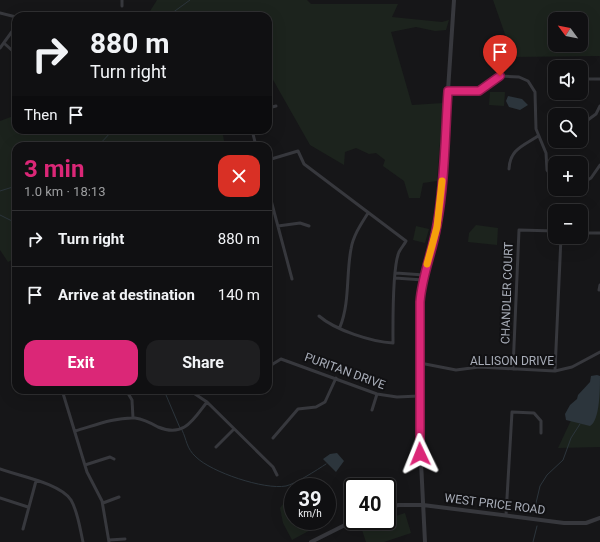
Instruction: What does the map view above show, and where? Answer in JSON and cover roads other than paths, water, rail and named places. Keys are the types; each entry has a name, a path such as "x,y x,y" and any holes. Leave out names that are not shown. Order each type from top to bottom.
{"street":[{"path":"122,0 122,6"},
{"path":"425,542 419,396 420,302 424,278 434,242 440,211 454,0"},
{"path":"0,13 12,16"},
{"path":"0,48 5,44 12,33"},
{"path":"5,44 12,50"},
{"path":"448,91 479,91 500,76 524,78 531,84 534,92 534,124 546,153 548,172"},
{"path":"588,79 600,79"},
{"path":"272,107 276,106"},
{"path":"588,119 596,114 600,106"},
{"path":"508,169 510,158 514,153 538,136"},
{"path":"272,159 298,151 304,164 406,241 399,252 395,278 393,343 380,342 326,322 320,316"},
{"path":"588,180 600,165"},
{"path":"272,204 292,280"},
{"path":"340,327 346,308 351,250 356,233 368,213"},
{"path":"278,226 300,223 309,226"},
{"name":"CHANDLER COURT","path":"513,369 519,230 548,232"},
{"path":"588,233 600,233"},
{"path":"555,371 560,244"},
{"path":"396,273 424,278"},
{"path":"395,278 424,278"},
{"path":"599,290 600,285"},
{"name":"ALLISON DRIVE","path":"420,363 447,370 479,367 555,371 572,368 600,352"},
{"name":"PURITAN DRIVE","path":"272,365 281,358 377,394 397,397 419,396"},
{"path":"273,438 298,409 316,407 325,402 336,378"},
{"path":"63,394 85,465 103,503 109,541 125,539"},
{"path":"128,394 132,400 133,418"},
{"path":"195,394 207,402 234,428 273,467 277,475"},
{"path":"372,410 377,394"},
{"path":"75,431 116,420 133,418 140,419 167,431 177,430 188,425 207,402"},
{"path":"506,515 512,412 534,413 541,421 541,433"},
{"path":"216,447 234,428"},
{"path":"85,465 110,457 114,459"},
{"path":"0,468 57,488 71,500 80,525 83,542"},
{"path":"23,529 36,481"},
{"path":"103,503 119,497"},
{"path":"0,498 28,507"},
{"name":"WEST PRICE ROAD","path":"396,505 423,505 576,523 586,523 600,518"},
{"path":"311,542 344,526"}],"waterway":[{"path":"174,12 190,0"},
{"path":"102,142 109,134"},
{"path":"0,191 12,187"},
{"path":"0,215 12,221"},
{"path":"165,394 180,428"},
{"path":"536,514 536,503 540,486 547,475 563,460 571,438 580,424"},
{"path":"182,430 190,450 203,463 225,474 252,483 276,487 290,485 326,464"},
{"path":"533,542 537,526"}]}
